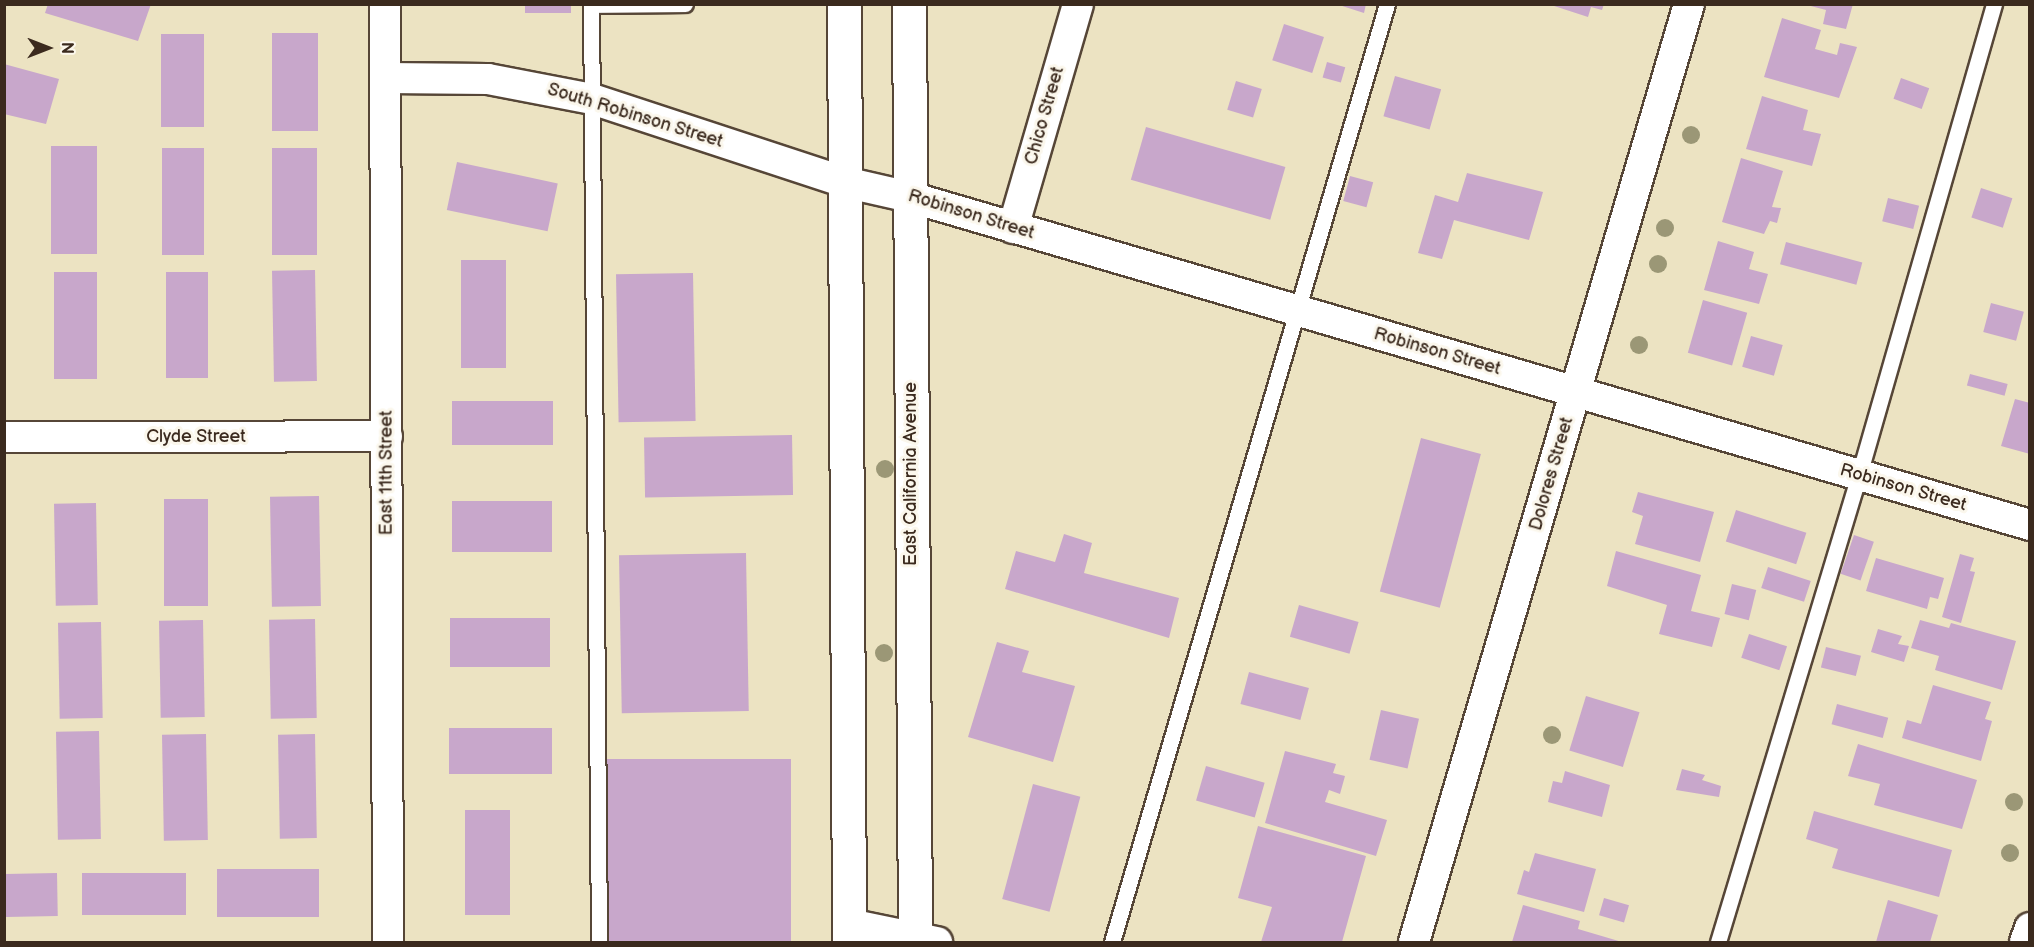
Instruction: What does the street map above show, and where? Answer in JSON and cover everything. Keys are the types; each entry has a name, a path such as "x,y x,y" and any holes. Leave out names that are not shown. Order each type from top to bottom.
{"main road":[{"path":"844,4 849,933"},
{"name":"East California Avenue","path":"909,4 922,940"}],"street":[{"name":"East 11th Street","path":"386,4 388,942"},
{"name":"Chico Street","path":"1013,228 1078,4"},
{"name":"Dolores Street","path":"1414,942 1689,4"},
{"name":"South Robinson Street","path":"386,78 488,79 592,99 844,182"},
{"name":"Robinson Street","path":"844,182 910,196 2030,525"},
{"name":"Clyde Street","path":"4,437 387,436"},
{"path":"2025,942 2030,928"},
{"path":"849,933 922,940"}],"lane":[{"path":"599,942 591,5 685,4"},
{"path":"1112,942 1387,4"},
{"path":"1718,942 1859,475 1994,4"}],"building":[{"path":"48,4 151,4 138,41 45,13"},
{"path":"525,4 571,4 571,13 525,13"},
{"path":"1336,4 1366,4 1364,13"},
{"path":"1548,4 1604,4 1602,10 1591,7 1588,17"},
{"path":"1853,4 1846,29 1823,24 1826,10 1807,5"},
{"path":"1782,18 1821,30 1815,49 1837,55 1840,43 1857,47 1839,98 1764,77"},
{"path":"1284,24 1324,37 1312,73 1272,60"},
{"path":"272,33 318,33 318,131 272,131"},
{"path":"161,34 204,34 204,127 161,127"},
{"path":"1327,62 1345,67 1341,83 1323,77"},
{"path":"4,64 59,79 46,124 4,114"},
{"path":"1395,76 1441,89 1430,130 1383,116"},
{"path":"1901,78 1929,88 1922,109 1893,99"},
{"path":"1236,81 1262,89 1253,118 1227,110"},
{"path":"1762,96 1808,110 1803,130 1821,134 1812,166 1746,149"},
{"path":"1146,127 1285,167 1270,220 1131,180"},
{"path":"51,146 97,146 97,254 51,254"},
{"path":"162,148 204,148 204,255 162,255"},
{"path":"272,148 317,148 317,255 272,255"},
{"path":"1741,158 1783,171 1772,207 1781,208 1777,223 1770,221 1764,234 1722,222"},
{"path":"457,162 558,183 548,231 447,210"},
{"path":"1467,173 1543,192 1529,240 1454,220 1442,259 1418,253 1435,195 1458,202"},
{"path":"1350,176 1373,182 1366,207 1343,201"},
{"path":"1981,188 2012,198 2003,228 1971,217"},
{"path":"1888,198 1919,206 1913,229 1882,221"},
{"path":"1718,241 1754,252 1749,269 1768,274 1759,304 1704,290"},
{"path":"1786,242 1862,262 1856,285 1780,264"},
{"path":"461,260 506,260 506,368 461,368"},
{"path":"315,270 317,381 274,382 272,271"},
{"path":"54,272 97,272 97,379 54,379"},
{"path":"166,272 208,272 208,378 166,378"},
{"path":"693,273 696,421 619,422 616,274"},
{"path":"1703,300 1747,313 1732,366 1688,353"},
{"path":"1991,303 2024,312 2016,341 1983,332"},
{"path":"1751,336 1783,345 1774,376 1742,367"},
{"path":"1970,374 2008,384 2005,396 1967,386"},
{"path":"2015,399 2030,403 2030,454 2001,446"},
{"path":"452,401 553,401 553,445 452,445"},
{"path":"792,435 793,495 645,498 644,438"},
{"path":"1421,438 1481,454 1440,608 1380,592"},
{"path":"1638,492 1714,512 1700,562 1635,544 1643,516 1632,512"},
{"path":"319,496 321,606 272,607 270,497"},
{"path":"164,499 208,499 208,606 164,606"},
{"path":"452,501 552,501 552,552 452,552"},
{"path":"96,503 98,605 56,606 54,504"},
{"path":"1736,510 1806,533 1796,564 1726,541"},
{"path":"1064,534 1092,543 1084,573 1179,598 1169,638 1005,589 1016,551 1055,562"},
{"path":"1854,535 1874,542 1861,581 1841,574"},
{"path":"1616,551 1701,575 1691,611 1720,618 1712,647 1659,634 1667,605 1607,586"},
{"path":"746,553 749,711 622,713 619,555"},
{"path":"1960,554 1974,558 1970,571 1975,572 1961,623 1942,617"},
{"path":"1876,558 1944,578 1938,599 1930,597 1927,609 1866,591"},
{"path":"1768,567 1811,581 1804,602 1761,588"},
{"path":"1732,584 1756,590 1749,620 1725,614"},
{"path":"1299,605 1359,622 1350,654 1290,637"},
{"path":"450,618 550,618 550,667 450,667"},
{"path":"315,619 317,718 271,719 269,620"},
{"path":"203,620 205,717 161,718 159,621"},
{"path":"1920,620 1949,628 1951,623 2016,641 2002,690 1935,670 1939,656 1911,648"},
{"path":"101,622 103,718 60,719 58,623"},
{"path":"1878,629 1902,636 1898,644 1909,646 1904,662 1871,652"},
{"path":"1749,634 1787,646 1779,670 1741,658"},
{"path":"997,642 1029,651 1022,672 1075,686 1053,762 968,737"},
{"path":"1826,647 1861,656 1856,676 1821,667"},
{"path":"1249,672 1309,688 1300,720 1240,704"},
{"path":"1933,685 1991,702 1985,719 1992,721 1981,761 1902,738 1907,720 1921,724"},
{"path":"1586,696 1640,712 1623,767 1569,751"},
{"path":"1837,704 1888,718 1883,738 1832,724"},
{"path":"1381,710 1419,719 1408,768 1370,760"},
{"path":"449,728 552,728 552,774 449,774"},
{"path":"99,731 101,839 58,840 56,732"},
{"path":"206,734 208,840 164,841 162,735"},
{"path":"315,734 317,838 280,839 278,735"},
{"path":"1858,744 1977,780 1962,829 1874,805 1880,784 1848,776"},
{"path":"1285,751 1336,764 1333,773 1345,776 1340,794 1329,790 1325,802 1387,820 1376,856 1265,823"},
{"path":"607,759 791,759 791,942 607,942"},
{"path":"1206,766 1265,783 1255,817 1196,801"},
{"path":"1682,769 1705,775 1702,780 1721,786 1719,797 1676,790"},
{"path":"1565,771 1610,785 1602,817 1548,802 1553,781 1562,783"},
{"path":"1033,784 1080,797 1050,912 1002,899"},
{"path":"465,810 510,810 510,915 465,915"},
{"path":"1814,811 1952,850 1939,897 1832,868 1838,849 1806,839"},
{"path":"1258,826 1366,856 1342,942 1261,942 1272,907 1238,898"},
{"path":"1535,853 1596,869 1584,912 1517,894 1524,870 1529,872"},
{"path":"217,869 319,869 319,917 217,917"},
{"path":"57,873 58,916 6,917 5,874"},
{"path":"82,873 186,873 186,915 82,915"},
{"path":"1604,898 1629,905 1624,922 1599,915"},
{"path":"1888,900 1938,915 1930,942 1876,942"},
{"path":"1523,905 1580,921 1578,929 1622,942 1512,942"}]}
